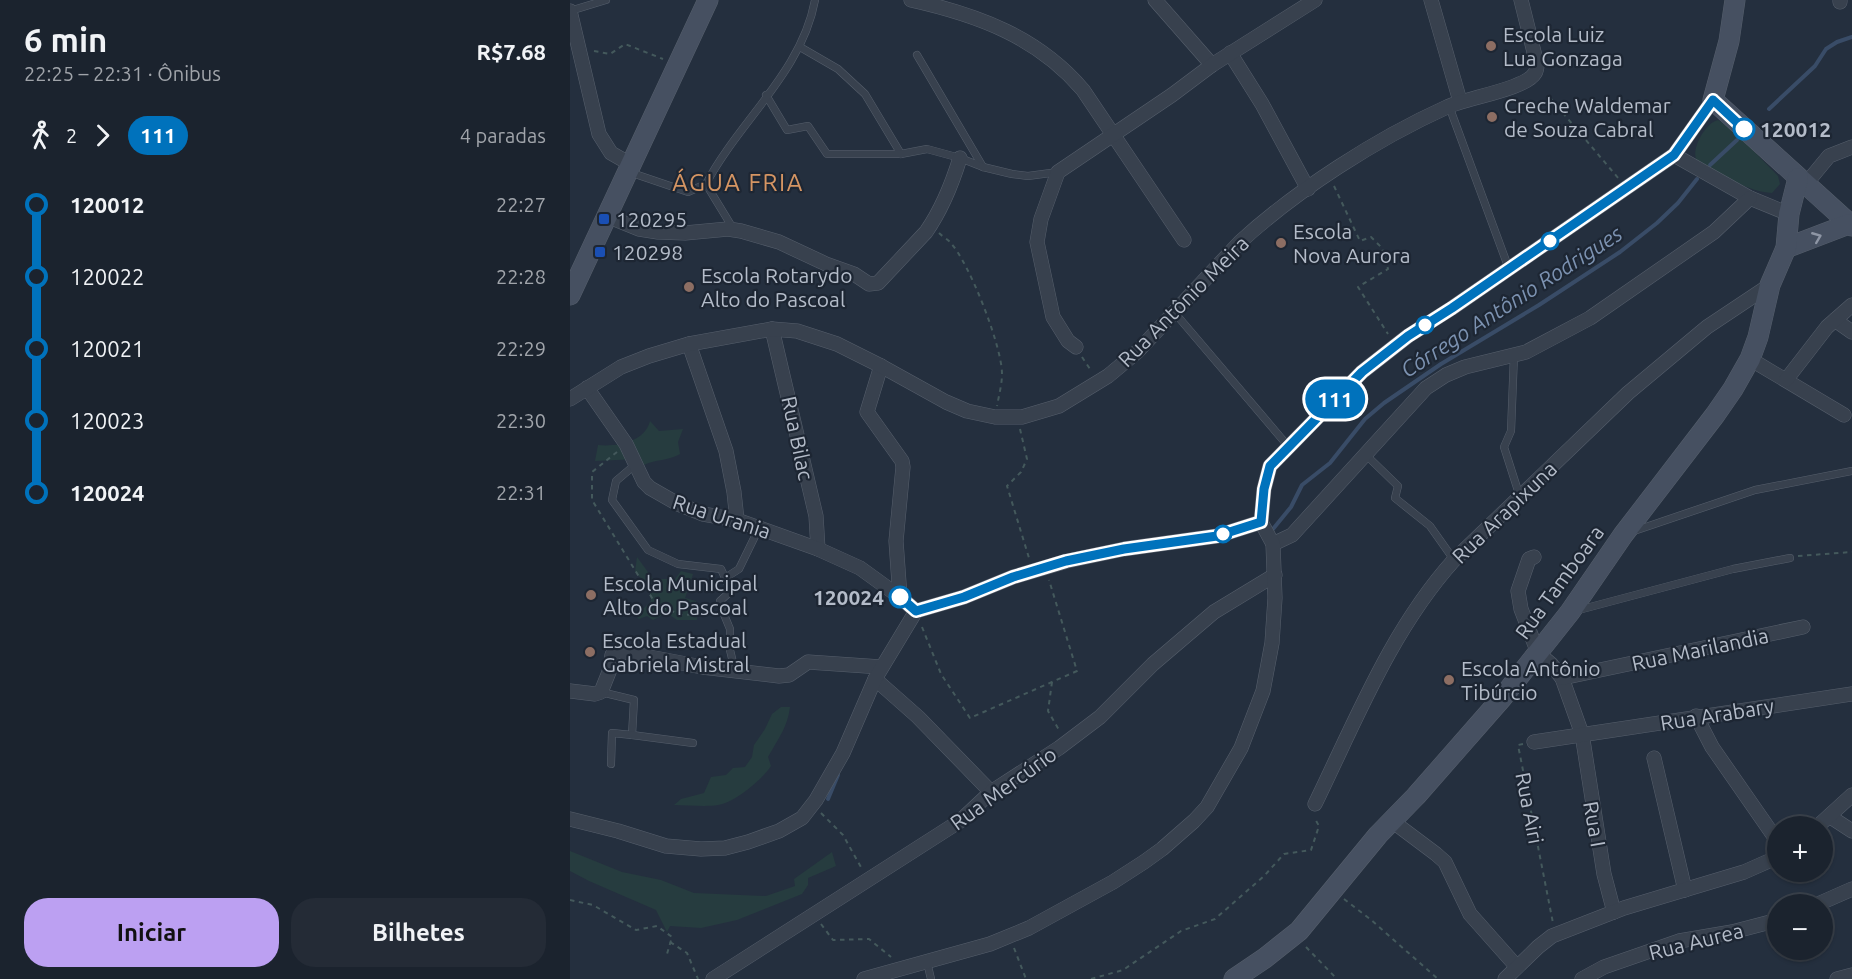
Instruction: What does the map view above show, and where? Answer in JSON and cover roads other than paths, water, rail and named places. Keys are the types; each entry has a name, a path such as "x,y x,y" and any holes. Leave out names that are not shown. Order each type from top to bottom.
{"street":[{"path":"570,295 708,0"},
{"path":"911,0 958,11 990,23 1023,39 1068,72 1083,90 1184,240"},
{"path":"1155,0 1212,65"},
{"path":"1076,347 1068,340 1053,317 1037,242 1041,219 1058,172 1114,136 1212,65 1315,0"},
{"path":"1431,0 1454,103"},
{"name":"Rua Antônio Meira","path":"570,399 621,367 690,344 772,329 796,331 827,341 967,411 995,417 1017,418 1059,406 1098,382 1138,351 1257,226 1328,175 1404,126 1454,103 1524,82 1536,71 1537,64 1521,0"},
{"path":"864,979 1009,937 1029,928 1113,882 1144,862 1162,849 1207,807 1241,748 1263,691 1272,643 1275,574 1273,544 1261,522 1264,489 1270,466 1362,372 1395,346 1674,155 1713,100 1729,40 1735,0"},
{"path":"570,11 598,134 611,153 631,168"},
{"path":"1230,53 1262,104 1308,189"},
{"path":"1713,100 1850,225 1786,248"},
{"path":"1801,181 1829,156 1852,147"},
{"path":"1674,155 1750,198 1789,214"},
{"path":"607,216 639,229 658,232 735,230 779,242 874,285 930,227 951,187 960,158"},
{"name":"Rua Tamboara","path":"1234,979 1294,935 1539,653 1623,535 1715,415 1750,359 1758,337 1770,285 1786,248 1789,214 1801,181"},
{"path":"1273,544 1292,535 1426,388 1446,375 1465,367 1526,352 1590,318 1714,232 1750,198"},
{"name":"Rua Arapixuna","path":"1315,804 1400,632 1433,583 1454,560 1628,393 1707,327 1770,285"},
{"path":"1786,380 1827,327 1852,305"},
{"path":"1835,320 1852,332"},
{"name":"Rua Bilac","path":"772,329 816,516 818,549"},
{"path":"690,344 726,451 737,520"},
{"path":"1750,359 1844,415"},
{"path":"881,366 867,412 902,461 896,541 900,597"},
{"name":"Rua Urania","path":"587,388 626,444 644,482 658,493 703,514 737,520 818,549 860,568 916,611"},
{"path":"570,819 666,846 700,849 725,848 779,831 802,818 812,805 843,753 878,673 916,611 964,597 1066,561 1124,549 1217,536 1261,522"},
{"path":"1534,557 1529,559 1518,591 1523,617 1539,653 1562,678"},
{"name":"Rua Mercúrio","path":"713,979 960,821 991,792 1067,742 1115,703 1153,664 1214,612 1275,574"},
{"name":"Rua Marilandia","path":"1562,678 1803,627"},
{"path":"570,691 595,694 601,692 609,672 612,655 618,651 702,667 779,676 789,675 808,662 816,661 878,673 991,792"},
{"name":"Rua I","path":"1562,678 1582,734 1604,874 1614,912"},
{"name":"Rua Arabary","path":"1582,734 1852,694"},
{"path":"1696,717 1712,747 1767,826"},
{"name":"Rua Airi","path":"1534,742 1582,734"},
{"path":"1654,758 1685,890"},
{"path":"1829,816 1852,795"},
{"path":"1833,819 1852,831"},
{"path":"1392,820 1445,862 1470,914 1517,967"},
{"path":"1505,979 1538,947 1555,935 1614,912 1744,872 1767,861"},
{"path":"1833,897 1852,889"},
{"name":"Rua Aurea","path":"1582,979 1604,967 1678,941 1732,932 1767,923"},
{"path":"1838,979 1852,975"}],"lane":[{"path":"570,11 606,0"},
{"path":"631,168 688,192 706,184 719,158 800,47 816,0"},
{"path":"800,47 838,69 865,94 901,154"},
{"path":"917,55 983,167"},
{"path":"766,95 787,130 808,126 827,154 901,154 927,149 983,167 1028,176 1058,172"},
{"path":"1454,103 1509,269"},
{"path":"706,184 735,230"},
{"path":"1174,312 1288,446"},
{"path":"1514,355 1511,430 1504,447 1520,497"},
{"path":"1366,455 1398,486 1395,498 1430,526 1454,560"},
{"path":"636,464 616,481 612,500 648,550 678,564 721,569 731,591 720,601 730,629 730,650 735,671"},
{"path":"1623,535 1755,490 1852,471"},
{"path":"725,578 740,569 759,528"},
{"path":"1570,612 1733,569 1790,558"},
{"path":"601,692 634,700 632,735"},
{"path":"611,764 612,733 693,743"},
{"path":"927,962 931,979"}],"waterway":[{"name":"Córrego Antônio Rodrigues","path":"1769,109 1815,66 1826,49 1852,37"},
{"name":"Córrego Antônio Rodrigues","path":"1710,165 1737,140"},
{"name":"Córrego Antônio Rodrigues","path":"1273,529 1291,507 1302,485 1330,463 1365,419 1384,403 1441,364 1539,305 1620,252 1657,223 1678,203 1697,179"},
{"name":"Córrego Antônio Rodrigues","path":"828,799 838,775"}],"place":[{"name":"Escola Luiz Lua Gonzaga","path":"1491,46"},
{"name":"Creche Waldemar de Souza Cabral","path":"1492,117"},
{"name":"120012","path":"1744,129"},
{"name":"120295","path":"604,219"},
{"name":"Escola Nova Aurora","path":"1281,243"},
{"name":"120298","path":"600,252"},
{"name":"Escola Rotarydo Alto do Pascoal","path":"689,287"},
{"name":"Escola Municipal Alto do Pascoal","path":"591,595"},
{"name":"120024","path":"900,597"},
{"name":"Escola Estadual Gabriela Mistral","path":"590,652"},
{"name":"Escola Antônio Tibúrcio","path":"1449,680"}],"district":[{"name":"ÁGUA FRIA","path":"738,182"}]}
